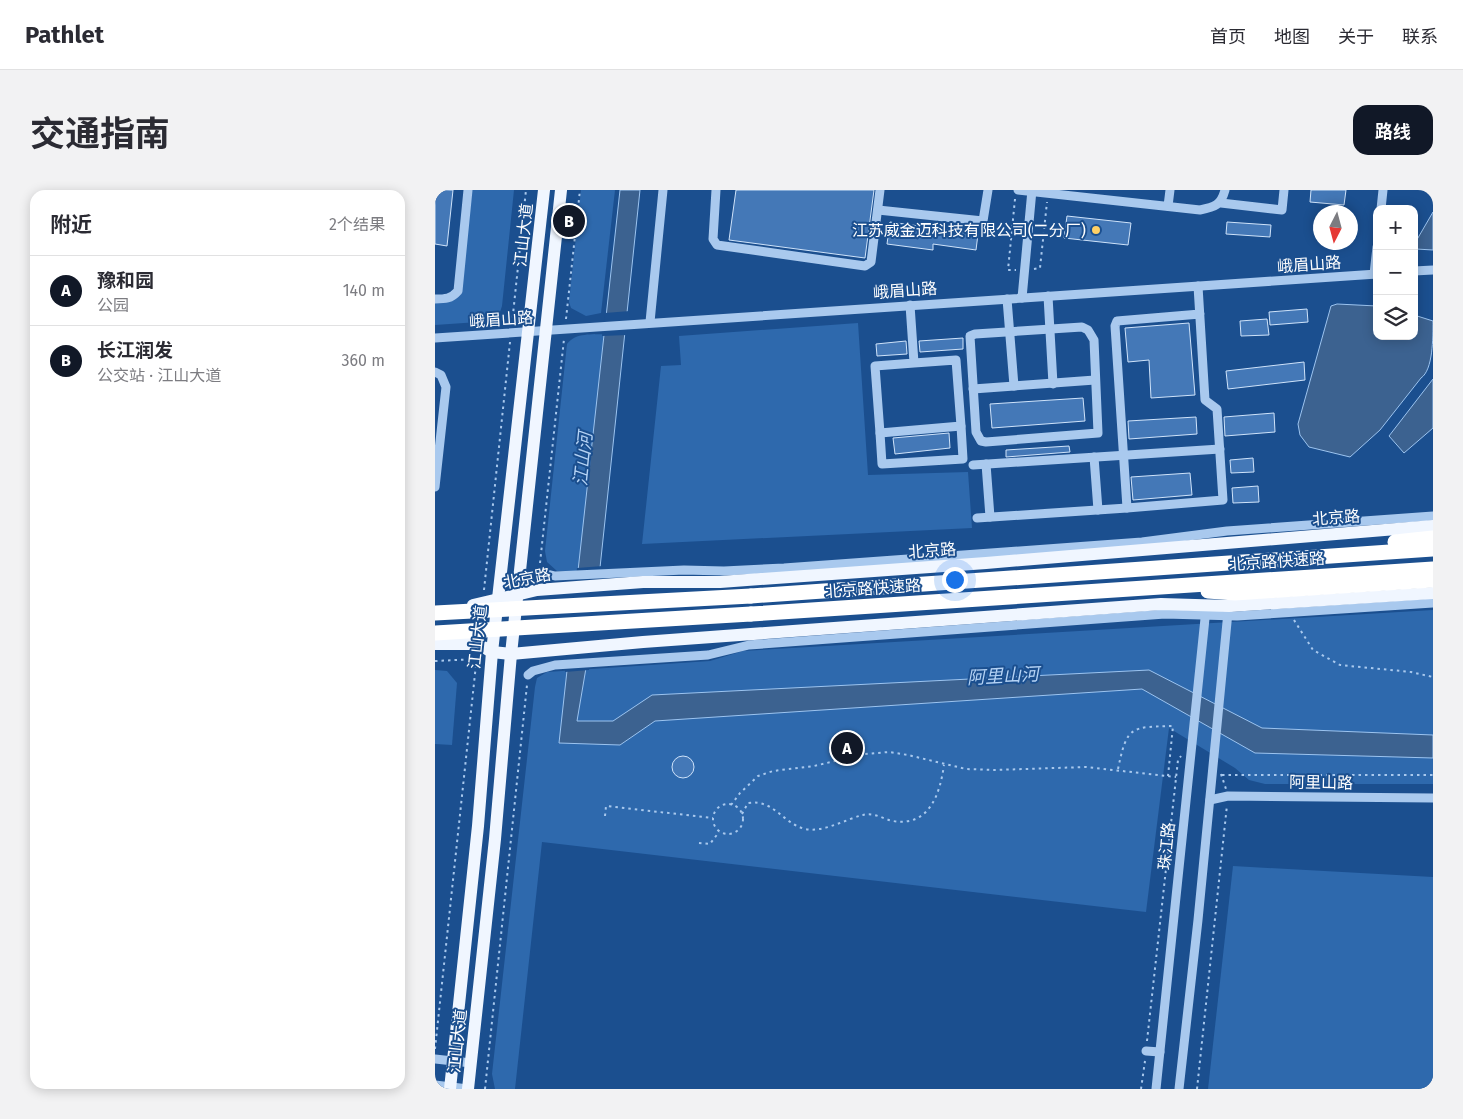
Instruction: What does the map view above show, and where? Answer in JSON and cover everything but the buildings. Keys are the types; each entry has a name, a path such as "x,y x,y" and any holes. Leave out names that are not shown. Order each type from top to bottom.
{"highway":[{"path":"1193,565 1257,554 1433,538"},
{"name":"北京路快速路","path":"435,613 751,596 1433,549"},
{"name":"北京路快速路","path":"435,633 1433,569"},
{"path":"1149,586 1235,592 1433,580"}],"main road":[{"name":"江山大道","path":"451,1088 478,826 492,652 544,190"},
{"name":"江山大道","path":"468,1089 495,839 517,595 561,190"},
{"name":"北京路","path":"435,608 482,604 572,581 720,582 976,564 1433,526"},
{"path":"435,644 478,644 492,652 511,654 565,648 1161,604 1205,611 1228,611 1433,593"}],"street":[{"path":"435,299 454,296 458,291 468,190"},
{"path":"650,322 663,190"},
{"path":"716,190 713,239 717,245 865,266 871,262 880,190"},
{"path":"878,210 983,221 988,190"},
{"path":"1019,190 1096,194 1200,210 1213,208 1221,203 1282,210 1284,190"},
{"path":"1168,206 1170,190"},
{"path":"1221,203 1225,190"},
{"path":"1381,205 1383,190"},
{"path":"1022,298 1032,191"},
{"path":"1418,271 1433,270"},
{"name":"峨眉山路","path":"435,338 1373,274"},
{"path":"977,518 1223,500 1217,409 1205,400 1198,286"},
{"path":"1047,296 1053,384"},
{"path":"1007,299 1014,386"},
{"path":"910,305 914,363"},
{"path":"1127,508 1115,326 1117,322 1200,314"},
{"path":"1082,327 1088,330 1094,340 1098,433 981,441 976,432 970,336 1009,332 1082,327"},
{"path":"956,360 963,459 882,464 875,366 914,363 956,360"},
{"path":"435,372 441,375 445,387 435,487"},
{"path":"973,389 1095,380"},
{"path":"880,433 961,426"},
{"path":"973,465 1220,449"},
{"path":"1094,457 1098,510"},
{"path":"986,464 990,517"},
{"path":"602,580 685,570 718,572 785,568 1142,542 1236,530 1433,516"},
{"path":"539,572 572,581"},
{"path":"1179,1089 1228,611 1290,613 1433,603"},
{"path":"528,675 533,671 561,664 708,654 749,645 1205,611"},
{"name":"珠江路","path":"1156,1089 1205,611"},
{"name":"阿里山路","path":"1210,800 1228,796 1433,798"},
{"path":"1146,1051 1160,1052"},
{"path":"435,1059 471,1063"},
{"path":"435,1085 468,1089"}],"path":[{"path":"539,572 580,190"},
{"path":"1290,613 1313,650 1341,665 1411,672 1433,677"},
{"path":"435,662 477,659"},
{"path":"485,1089 528,675"},
{"path":"1118,770 1124,743 1133,730 1143,727 1173,726 1168,776"},
{"path":"1141,1089 1178,760 1191,742"},
{"path":"719,832 713,818 717,809 731,805 739,793 758,776 773,771 814,766 844,757 889,752 945,764 994,770 1086,767 1176,777"},
{"path":"1197,1089 1228,796 1215,752"},
{"path":"719,832 729,834 738,831 743,823 742,814 748,803 757,802 767,804 794,824 806,829 820,828 867,814 894,821 912,820 925,814 934,801 941,786 945,764"},
{"path":"1222,774 1433,775"},
{"path":"731,805 742,814"},
{"path":"605,816 606,806 713,818"},
{"path":"699,843 710,844 719,832"}],"shaded area":[{"path":"472,190 514,190 502,306 499,315 493,321 435,325 435,302 451,300 461,294"},
{"path":"581,190 615,190 601,313 586,316 571,308 569,302"},
{"path":"620,190 640,190 595,615 577,721 613,721 652,695 1149,670 1262,728 1433,735 1433,758 1255,753 1142,689 655,721 620,745 559,743"},
{"path":"1433,212 1433,250 1418,249 1418,238"},
{"path":"1337,304 1373,306 1373,340 1418,340 1418,316 1433,321 1430,361 1425,374 1380,430 1350,457 1309,447 1300,435 1298,424 1331,306"},
{"path":"858,323 868,475 968,472 972,528 642,544 661,366 681,365 679,336"},
{"path":"605,334 579,572 557,571 547,562 545,551 567,344 580,336"},
{"path":"1433,379 1433,428 1404,453 1389,436"},
{"path":"1433,610 1433,784 1265,784 1249,780 1235,768 1169,728 1146,912 542,842 515,1089 495,1089 492,1074 535,687 537,678 547,672 710,661 743,651"},
{"path":"435,670 447,671 457,683 452,745 435,744"},
{"path":"1233,866 1433,877 1433,1089 1208,1089"}],"pier":[{"path":"630,311 627,335 602,336 605,313"},
{"path":"603,566 589,670 565,672 577,568"}],"place":[{"name":"长江润发","path":"569,221"},
{"name":"江苏威金迈科技有限公司(二分厂)","path":"1096,230"},
{"name":"豫和园","path":"847,748"}],"water label":[{"name":"江山河","path":"583,459"},
{"name":"阿里山河","path":"1003,676"}]}
